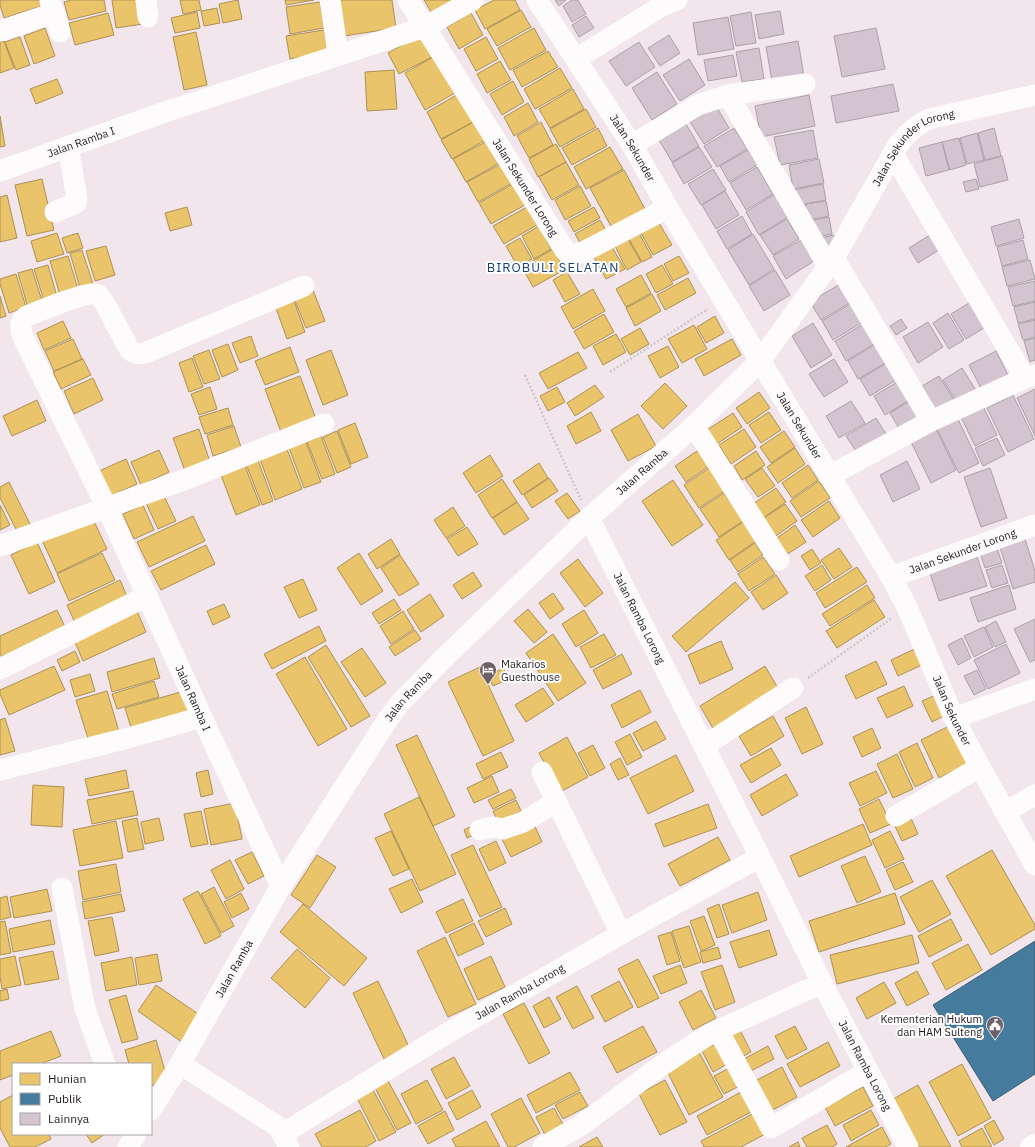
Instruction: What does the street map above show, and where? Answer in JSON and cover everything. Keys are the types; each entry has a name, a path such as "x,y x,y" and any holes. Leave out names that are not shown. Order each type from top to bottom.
{"main road":[{"path":"1031,1147 1035,1145"}],"street":[{"path":"330,0 338,54 425,27 473,0"},
{"name":"Jalan Sekunder Lorong","path":"408,0 566,252 571,254 583,252 668,208"},
{"name":"Jalan Sekunder","path":"536,0 632,145 668,208 761,360 890,577 907,607 954,718 1035,865"},
{"path":"576,59 660,7 673,1"},
{"path":"0,30 55,15"},
{"name":"Jalan Ramba I","path":"0,170 162,113 338,54"},
{"path":"632,145 698,105 728,95 805,84"},
{"path":"728,95 931,421"},
{"name":"Jalan Sekunder Lorong","path":"761,360 831,262 898,145 908,132 929,119 1035,95"},
{"path":"55,212 76,203 77,199 68,146"},
{"path":"830,476 931,421 1030,377 893,154"},
{"name":"Jalan Ramba I","path":"281,886 202,717 108,508 23,337 21,327 24,318 83,295 97,294 104,302 130,350 140,354 304,286"},
{"name":"Jalan Ramba","path":"152,1108 180,1064 281,886 388,719 400,703 443,659 589,518 694,426 761,360"},
{"path":"0,546 189,478 324,424"},
{"path":"694,426 779,560"},
{"name":"Jalan Ramba Lorong","path":"589,518 822,983 908,1147"},
{"name":"Jalan Sekunder Lorong","path":"890,577 1035,525"},
{"path":"0,669 147,596"},
{"path":"704,746 793,688"},
{"path":"954,718 1035,689"},
{"path":"0,770 128,738 202,717"},
{"path":"896,816 980,767"},
{"path":"542,772 621,934"},
{"path":"1005,812 1035,795"},
{"path":"480,830 493,827 503,829 523,822 556,802"},
{"name":"Jalan Ramba Lorong","path":"180,1064 277,1126 285,1140 444,1035 760,857"},
{"path":"62,888 85,1009 105,1063"},
{"path":"543,1147 580,1126 658,1068 718,1030 822,983"},
{"path":"718,1030 771,1128 868,1071"}],"path":[{"path":"610,372 724,299"},
{"path":"525,375 589,518"},
{"path":"793,688 907,607"}],"building: Hunian":[{"path":"0,0 40,0 42,6 4,18"},
{"path":"71,0 104,0 106,11 69,20 64,2"},
{"path":"112,0 139,0 143,24 116,28"},
{"path":"180,0 199,0 201,10 183,14"},
{"path":"238,0 242,19 223,23 219,4"},
{"path":"285,0 314,0 286,5"},
{"path":"338,0 392,0 396,28 344,36"},
{"path":"424,0 461,0 434,17"},
{"path":"494,0 515,0 520,10 485,29 475,10"},
{"path":"320,2 324,28 290,34 286,7"},
{"path":"217,8 220,23 204,26 201,11"},
{"path":"521,10 531,27 497,46 487,29"},
{"path":"197,12 200,28 175,33 171,18"},
{"path":"108,13 114,35 75,45 69,23"},
{"path":"471,13 483,35 459,49 447,27"},
{"path":"45,28 55,56 34,64 24,36"},
{"path":"534,28 546,50 510,70 498,48"},
{"path":"324,30 328,53 290,59 286,36"},
{"path":"196,32 207,85 184,90 173,37"},
{"path":"422,34 434,56 399,74 388,53"},
{"path":"20,37 30,65 16,70 5,42"},
{"path":"486,37 498,59 476,71 464,49"},
{"path":"4,41 14,68 0,73 0,42"},
{"path":"548,51 558,67 522,87 513,70"},
{"path":"435,56 455,93 425,110 405,73"},
{"path":"500,61 511,80 487,93 477,74"},
{"path":"560,68 572,88 535,109 524,89"},
{"path":"394,70 397,109 367,111 365,72"},
{"path":"57,79 63,93 36,104 30,89"},
{"path":"513,81 524,102 502,115 490,94"},
{"path":"573,89 584,109 550,128 539,109"},
{"path":"460,93 475,121 441,139 427,112"},
{"path":"528,103 538,122 514,136 504,117"},
{"path":"586,109 596,127 560,147 550,129"},
{"path":"0,116 5,146 0,147"},
{"path":"477,120 487,139 452,159 441,140"},
{"path":"541,122 553,145 529,158 517,136"},
{"path":"598,128 607,146 572,165 562,148"},
{"path":"489,140 501,162 466,182 453,159"},
{"path":"556,144 566,162 538,177 529,159"},
{"path":"610,147 623,169 586,189 574,167"},
{"path":"566,162 579,185 552,200 539,177"},
{"path":"501,164 512,183 478,202 467,182"},
{"path":"624,170 645,209 612,228 590,188"},
{"path":"42,179 54,230 27,236 15,185"},
{"path":"513,184 525,205 491,224 479,203"},
{"path":"580,186 591,206 565,220 555,200"},
{"path":"7,195 17,238 0,242 0,197"},
{"path":"187,207 192,225 170,231 165,213"},
{"path":"527,207 537,225 504,244 493,226"},
{"path":"594,207 600,218 574,232 568,221"},
{"path":"600,220 607,232 582,246 575,234"},
{"path":"659,223 672,245 653,255 641,233"},
{"path":"539,226 551,249 534,259 522,236"},
{"path":"57,233 64,254 37,262 31,241"},
{"path":"78,233 83,248 67,253 62,238"},
{"path":"639,233 652,257 642,262 629,239"},
{"path":"520,238 532,259 518,267 506,246"},
{"path":"628,239 641,262 627,270 615,246"},
{"path":"106,246 115,275 95,281 86,251"},
{"path":"612,247 625,269 606,279 594,257"},
{"path":"553,249 564,270 533,287 522,267"},
{"path":"82,250 93,284 80,288 70,253"},
{"path":"68,256 78,289 60,295 50,261"},
{"path":"679,256 689,273 673,281 664,264"},
{"path":"48,265 58,300 45,304 34,269"},
{"path":"662,265 673,284 656,293 646,274"},
{"path":"32,269 43,304 28,308 18,273"},
{"path":"567,272 580,294 565,302 553,280"},
{"path":"16,274 26,307 9,313 0,284 0,279"},
{"path":"641,275 651,293 626,307 616,289"},
{"path":"688,278 696,293 665,310 657,295"},
{"path":"593,289 605,311 573,329 561,307"},
{"path":"313,290 325,321 306,328 294,298"},
{"path":"652,294 661,311 635,326 626,308"},
{"path":"0,296 6,316 0,318"},
{"path":"294,301 305,332 287,339 276,308"},
{"path":"604,314 614,332 584,349 574,331"},
{"path":"715,316 724,333 706,343 697,327"},
{"path":"63,321 71,338 44,350 37,333"},
{"path":"694,325 707,349 682,363 668,339"},
{"path":"640,328 649,344 630,355 621,339"},
{"path":"616,334 626,352 603,365 593,346"},
{"path":"251,336 258,356 240,363 232,343"},
{"path":"73,339 82,359 54,371 45,351"},
{"path":"732,339 741,355 704,376 695,359"},
{"path":"228,344 238,370 222,377 212,350"},
{"path":"668,346 679,367 660,378 648,356"},
{"path":"290,347 299,372 265,385 255,361"},
{"path":"209,350 220,379 204,384 193,356"},
{"path":"331,350 348,395 323,405 306,360"},
{"path":"578,352 587,368 548,389 539,373"},
{"path":"192,358 203,387 189,392 179,363"},
{"path":"83,359 91,375 61,389 53,372"},
{"path":"300,376 316,419 281,432 265,389"},
{"path":"93,378 103,400 74,414 64,391"},
{"path":"665,383 687,406 663,429 641,406"},
{"path":"595,385 604,397 575,416 567,403"},
{"path":"210,387 217,409 199,415 191,394"},
{"path":"557,387 565,402 548,411 540,396"},
{"path":"759,392 770,408 747,424 736,408"},
{"path":"37,400 46,421 12,436 3,416"},
{"path":"228,408 233,425 205,434 199,417"},
{"path":"591,412 601,431 576,444 567,426"},
{"path":"769,412 781,430 761,443 749,425"},
{"path":"733,413 742,427 717,444 707,430"},
{"path":"638,414 656,446 628,461 611,430"},
{"path":"355,423 368,457 351,464 338,430"},
{"path":"234,426 241,447 213,456 207,435"},
{"path":"199,429 210,462 185,471 173,438"},
{"path":"744,429 756,447 731,464 719,445"},
{"path":"337,431 351,467 337,473 323,437"},
{"path":"784,431 795,447 771,463 760,447"},
{"path":"321,436 335,474 322,479 307,442"},
{"path":"306,442 321,482 304,488 289,448"},
{"path":"795,448 805,464 778,483 767,467"},
{"path":"287,449 302,489 275,500 260,459"},
{"path":"700,449 711,465 686,482 675,466"},
{"path":"159,450 169,472 141,485 131,462"},
{"path":"756,451 765,465 742,480 734,466"},
{"path":"490,455 503,476 476,493 463,473"},
{"path":"126,459 137,484 110,496 99,471"},
{"path":"258,460 273,501 262,505 246,464"},
{"path":"539,463 548,478 522,495 513,481"},
{"path":"808,465 818,480 792,498 782,483"},
{"path":"245,466 260,505 236,515 221,475"},
{"path":"711,467 726,490 699,508 684,485"},
{"path":"762,468 775,486 758,497 745,479"},
{"path":"549,478 558,491 532,508 524,495"},
{"path":"502,479 517,502 492,518 478,495"},
{"path":"673,480 703,525 672,546 642,501"},
{"path":"819,481 830,498 801,517 790,501"},
{"path":"9,482 31,526 18,533 0,498 0,487"},
{"path":"776,488 786,502 760,520 750,506"},
{"path":"162,492 176,521 158,529 145,501"},
{"path":"567,493 580,511 568,519 555,501"},
{"path":"724,493 743,521 719,537 700,509"},
{"path":"829,501 840,518 813,537 801,520"},
{"path":"517,502 529,519 504,535 493,518"},
{"path":"785,504 797,521 773,538 761,520"},
{"path":"0,505 10,525 0,530"},
{"path":"143,505 154,530 134,539 123,514"},
{"path":"453,507 465,526 446,538 434,520"},
{"path":"193,516 205,541 149,567 137,542"},
{"path":"92,517 107,549 57,573 42,540"},
{"path":"743,522 756,541 729,560 716,540"},
{"path":"795,525 806,542 783,557 773,541"},
{"path":"467,527 478,544 458,556 447,539"},
{"path":"391,539 400,554 377,569 368,554"},
{"path":"37,542 55,582 29,594 11,555"},
{"path":"755,543 763,555 738,572 730,560"},
{"path":"206,545 215,564 161,590 151,571"},
{"path":"839,548 852,567 834,579 821,560"},
{"path":"812,549 821,563 810,570 801,556"},
{"path":"102,553 115,580 69,601 57,574"},
{"path":"359,553 383,591 361,605 337,568"},
{"path":"400,555 419,584 399,596 381,568"},
{"path":"763,557 775,574 749,591 738,574"},
{"path":"578,559 603,593 585,607 560,573"},
{"path":"822,565 831,580 815,591 805,576"},
{"path":"857,567 867,582 825,608 816,593"},
{"path":"473,572 482,586 462,599 453,585"},
{"path":"776,575 788,593 763,610 751,592"},
{"path":"303,579 317,610 299,618 284,587"},
{"path":"120,580 129,601 76,625 67,605"},
{"path":"735,582 749,598 686,652 672,636"},
{"path":"867,585 875,598 830,626 822,614"},
{"path":"553,593 564,609 550,619 539,603"},
{"path":"430,594 444,616 421,632 407,610"},
{"path":"394,599 401,610 379,624 372,613"},
{"path":"874,600 885,617 837,648 826,631"},
{"path":"224,604 230,617 213,625 207,611"},
{"path":"528,609 547,632 534,643 514,621"},
{"path":"57,610 66,629 2,658 0,653 0,636"},
{"path":"584,610 598,633 576,647 562,624"},
{"path":"137,611 146,632 83,661 74,640"},
{"path":"403,611 414,629 391,644 380,626"},
{"path":"319,626 326,641 272,669 264,654"},
{"path":"415,630 421,639 395,656 389,647"},
{"path":"553,634 586,683 558,701 526,653"},
{"path":"604,634 616,655 591,668 580,647"},
{"path":"721,641 733,669 700,684 688,655"},
{"path":"326,645 370,716 351,727 308,657"},
{"path":"362,648 386,683 365,697 341,662"},
{"path":"917,648 924,664 898,676 891,660"},
{"path":"75,651 80,662 62,671 57,660"},
{"path":"622,654 632,674 603,689 593,670"},
{"path":"305,657 347,729 318,746 276,674"},
{"path":"154,658 160,678 112,692 107,672"},
{"path":"876,661 887,684 856,699 845,676"},
{"path":"54,666 65,690 9,715 0,694 0,690"},
{"path":"765,666 779,690 714,730 700,706"},
{"path":"480,667 514,741 483,756 448,682"},
{"path":"503,668 509,679 493,686 488,676"},
{"path":"90,674 95,691 75,697 70,680"},
{"path":"154,681 159,697 117,709 112,694"},
{"path":"904,686 913,706 887,718 877,698"},
{"path":"543,688 554,704 526,722 515,705"},
{"path":"640,690 651,712 622,728 611,705"},
{"path":"107,691 120,735 90,745 76,700"},
{"path":"184,691 192,717 133,734 125,708"},
{"path":"938,694 948,714 932,722 922,701"},
{"path":"806,707 823,744 802,754 785,718"},
{"path":"773,716 784,736 751,756 739,736"},
{"path":"5,718 15,751 0,755 0,720"},
{"path":"656,721 666,739 643,751 633,733"},
{"path":"949,726 968,764 939,778 921,740"},
{"path":"872,728 881,748 862,757 853,737"},
{"path":"630,734 642,757 627,765 615,742"},
{"path":"417,735 455,816 433,826 396,745"},
{"path":"567,737 588,777 560,792 539,753"},
{"path":"917,743 933,778 915,787 899,752"},
{"path":"593,745 605,768 590,776 578,753"},
{"path":"771,748 781,765 751,783 740,765"},
{"path":"501,752 508,767 483,779 476,764"},
{"path":"897,754 913,789 893,798 877,764"},
{"path":"676,755 694,791 648,814 630,778"},
{"path":"620,758 629,775 618,780 610,764"},
{"path":"126,770 129,788 89,796 85,779"},
{"path":"208,770 213,794 201,797 196,773"},
{"path":"876,771 887,793 860,806 849,783"},
{"path":"786,774 798,795 762,816 750,795"},
{"path":"492,776 499,792 474,803 467,788"},
{"path":"33,785 64,787 62,827 31,825"},
{"path":"511,789 516,798 493,809 488,800"},
{"path":"133,791 138,815 92,824 87,800"},
{"path":"419,797 456,874 420,891 384,814"},
{"path":"879,799 891,824 870,833 859,809"},
{"path":"516,800 521,811 498,822 493,811"},
{"path":"235,803 242,839 211,845 204,809"},
{"path":"708,804 717,828 664,847 655,824"},
{"path":"201,811 208,844 191,847 184,814"},
{"path":"910,816 918,834 902,841 894,824"},
{"path":"137,818 144,849 128,852 122,821"},
{"path":"159,818 164,840 145,844 141,822"},
{"path":"116,821 123,858 80,866 73,830"},
{"path":"533,822 542,842 511,857 501,837"},
{"path":"863,824 872,845 799,877 790,856"},
{"path":"474,825 478,833 467,838 464,830"},
{"path":"391,831 409,869 393,876 375,838"},
{"path":"890,831 904,859 885,868 872,840"},
{"path":"718,837 730,860 680,886 668,864"},
{"path":"496,841 506,863 489,871 479,849"},
{"path":"473,845 502,907 480,917 451,855"},
{"path":"992,850 1035,925 1035,929 991,955 946,876"},
{"path":"252,852 264,876 248,884 235,860"},
{"path":"317,855 336,867 310,908 291,895"},
{"path":"865,856 881,892 857,903 841,866"},
{"path":"230,860 244,889 226,899 211,870"},
{"path":"903,862 913,882 895,890 886,870"},
{"path":"116,864 121,892 83,900 78,871"},
{"path":"412,879 423,902 401,913 389,889"},
{"path":"932,880 951,914 919,932 900,897"},
{"path":"214,887 234,926 221,933 201,894"},
{"path":"47,889 52,911 14,918 10,897"},
{"path":"198,891 221,936 205,944 183,899"},
{"path":"758,892 767,920 732,933 722,905"},
{"path":"241,893 249,909 232,918 224,902"},
{"path":"895,893 905,924 819,952 809,921"},
{"path":"121,894 125,911 85,919 82,902"},
{"path":"7,896 11,917 0,920 0,898"},
{"path":"463,899 473,921 446,933 436,912"},
{"path":"303,904 367,958 344,986 280,932"},
{"path":"719,904 729,934 717,938 707,909"},
{"path":"505,908 512,924 486,937 478,921"},
{"path":"704,916 715,945 701,951 690,921"},
{"path":"112,917 119,951 95,956 88,921"},
{"path":"951,919 962,940 929,957 918,936"},
{"path":"50,920 55,944 13,952 9,929"},
{"path":"5,921 11,953 0,955 0,922"},
{"path":"474,923 484,944 458,956 449,935"},
{"path":"689,926 701,962 684,968 672,931"},
{"path":"769,930 777,955 739,968 730,942"},
{"path":"671,932 680,961 667,965 658,936"},
{"path":"912,935 919,963 837,984 830,955"},
{"path":"445,937 476,1004 448,1017 417,951"},
{"path":"968,944 982,970 946,990 932,963"},
{"path":"718,947 721,958 703,963 700,952"},
{"path":"297,949 330,978 305,1008 271,978"},
{"path":"53,951 59,979 25,985 19,958"},
{"path":"157,954 162,981 139,985 135,958"},
{"path":"15,956 21,985 2,989 0,959"},
{"path":"491,956 505,987 478,1000 464,969"},
{"path":"132,957 137,985 106,991 101,963"},
{"path":"638,959 659,998 638,1008 618,969"},
{"path":"680,965 687,983 661,994 653,976"},
{"path":"722,965 735,1002 715,1010 701,972"},
{"path":"917,971 929,994 907,1006 895,983"},
{"path":"378,981 410,1049 385,1061 353,993"},
{"path":"619,981 633,1007 605,1022 591,996"},
{"path":"884,982 896,1003 867,1019 856,998"},
{"path":"156,985 204,1018 186,1045 138,1011"},
{"path":"577,986 594,1018 573,1029 556,997"},
{"path":"7,989 9,999 0,1001 0,991"},
{"path":"701,990 716,1018 693,1030 679,1002"},
{"path":"126,995 138,1039 122,1043 109,1000"},
{"path":"549,997 561,1019 544,1028 533,1006"},
{"path":"524,1003 550,1053 529,1064 503,1014"},
{"path":"643,1026 657,1052 617,1073 603,1047"},
{"path":"738,1026 751,1052 738,1059 725,1034"},
{"path":"795,1026 807,1049 787,1059 775,1036"},
{"path":"51,1031 61,1056 43,1063 12,1063 12,1075 0,1080 0,1051"},
{"path":"156,1040 168,1081 152,1086 152,1063 129,1063 125,1050"},
{"path":"720,1041 731,1062 713,1072 702,1051"},
{"path":"828,1042 840,1066 800,1087 787,1064"},
{"path":"768,1046 774,1059 747,1073 740,1061"},
{"path":"699,1052 723,1097 689,1115 666,1069"},
{"path":"454,1057 470,1086 446,1099 431,1069"},
{"path":"962,1064 991,1118 958,1136 929,1082"},
{"path":"735,1065 745,1083 724,1094 714,1076"},
{"path":"782,1067 797,1097 769,1112 753,1082"},
{"path":"570,1072 580,1090 536,1113 527,1095"},
{"path":"387,1079 411,1123 397,1130 374,1086"},
{"path":"427,1080 443,1110 416,1124 401,1094"},
{"path":"665,1080 687,1122 660,1135 639,1094"},
{"path":"918,1085 951,1147 919,1147 893,1099"},
{"path":"863,1087 873,1106 835,1126 825,1107"},
{"path":"372,1088 396,1132 379,1141 356,1096"},
{"path":"472,1090 481,1107 457,1120 448,1103"},
{"path":"580,1092 588,1106 563,1119 555,1105"},
{"path":"741,1092 751,1112 707,1135 697,1116"},
{"path":"12,1096 12,1135 49,1135 51,1139 35,1147 10,1147 0,1128 0,1102"},
{"path":"521,1098 540,1133 514,1147 508,1147 491,1114"},
{"path":"554,1108 564,1126 545,1135 536,1117"},
{"path":"360,1110 376,1141 366,1147 322,1147 315,1134"},
{"path":"871,1110 879,1125 851,1141 843,1125"},
{"path":"445,1111 454,1130 428,1144 418,1126"},
{"path":"758,1111 769,1132 741,1147 704,1147 701,1141"},
{"path":"994,1120 1004,1139 994,1145 984,1126"},
{"path":"486,1121 500,1147 456,1147 452,1139"},
{"path":"827,1125 837,1144 832,1147 807,1147 802,1138"},
{"path":"882,1127 891,1144 886,1147 846,1147"},
{"path":"982,1128 992,1147 962,1147 959,1141"},
{"path":"87,1135 104,1135 92,1143"},
{"path":"597,1137 603,1147 579,1147"},
{"path":"798,1142 800,1147 789,1147"}],"building: Publik":[{"name":"Kementerian Hukum dan HAM Sulteng","path":"1035,941 1035,1074 993,1101 933,1005"}],"building: Lainnya":[{"path":"555,0 566,0 559,6"},
{"path":"572,0 578,0 586,14 572,22 563,6"},
{"path":"780,11 784,34 759,39 755,15"},
{"path":"751,12 756,43 736,46 730,16"},
{"path":"586,16 594,28 579,37 572,25"},
{"path":"728,17 734,49 698,55 693,23"},
{"path":"876,28 885,69 842,77 834,36"},
{"path":"669,35 680,53 660,66 648,48"},
{"path":"798,41 804,76 772,81 766,47"},
{"path":"639,42 655,67 626,86 609,61"},
{"path":"759,48 764,79 742,82 736,52"},
{"path":"733,55 737,76 708,81 704,60"},
{"path":"689,59 705,85 680,101 663,75"},
{"path":"657,72 677,104 652,120 632,88"},
{"path":"893,84 899,111 836,123 831,96"},
{"path":"809,95 815,126 761,137 755,106"},
{"path":"716,106 729,128 704,144 690,122"},
{"path":"686,124 699,146 672,162 659,140"},
{"path":"734,128 747,149 717,167 704,146"},
{"path":"994,128 1001,156 985,160 978,133"},
{"path":"813,130 818,158 780,165 774,137"},
{"path":"977,133 984,160 967,164 960,138"},
{"path":"959,138 966,165 950,170 942,142"},
{"path":"942,142 949,170 926,176 919,148"},
{"path":"699,147 712,167 684,184 672,163"},
{"path":"748,150 757,165 729,182 720,166"},
{"path":"1002,156 1008,180 980,187 974,164"},
{"path":"819,159 824,183 793,189 789,165"},
{"path":"757,167 773,194 746,210 730,183"},
{"path":"713,169 726,190 701,205 688,184"},
{"path":"976,179 979,189 966,192 963,182"},
{"path":"823,184 826,200 796,206 793,190"},
{"path":"725,191 739,215 716,229 702,205"},
{"path":"775,194 788,217 759,235 746,212"},
{"path":"826,201 829,216 808,220 805,204"},
{"path":"742,216 752,234 727,249 717,231"},
{"path":"829,217 832,234 813,238 810,221"},
{"path":"787,219 799,239 773,255 760,235"},
{"path":"1019,219 1024,238 996,246 991,227"},
{"path":"753,234 774,269 749,285 728,250"},
{"path":"834,235 837,247 823,249 821,238"},
{"path":"930,235 939,250 918,263 909,248"},
{"path":"801,240 814,261 786,279 773,256"},
{"path":"1023,240 1028,259 1002,266 997,247"},
{"path":"1030,260 1035,279 1007,286 1002,267"},
{"path":"775,270 790,295 764,311 749,286"},
{"path":"1035,281 1035,301 1013,306 1008,287"},
{"path":"840,284 851,302 821,320 810,302"},
{"path":"1035,302 1035,319 1018,323 1014,307"},
{"path":"852,303 863,322 833,340 822,321"},
{"path":"969,303 984,328 966,339 951,314"},
{"path":"948,313 964,340 949,349 933,323"},
{"path":"901,319 907,328 896,335 890,326"},
{"path":"1035,320 1035,337 1023,340 1018,324"},
{"path":"928,322 943,347 918,363 903,337"},
{"path":"813,323 832,355 811,368 792,336"},
{"path":"865,323 877,342 846,361 835,341"},
{"path":"1035,338 1035,360 1030,362 1024,341"},
{"path":"876,344 887,362 858,379 848,361"},
{"path":"996,351 1009,377 982,390 969,365"},
{"path":"834,359 848,382 824,397 809,374"},
{"path":"888,362 898,379 870,396 860,379"},
{"path":"962,368 977,392 958,404 943,380"},
{"path":"939,376 957,405 939,416 922,386"},
{"path":"897,382 908,401 885,415 874,396"},
{"path":"1035,389 1035,436 1017,398"},
{"path":"1013,395 1034,439 1008,452 987,408"},
{"path":"851,401 865,423 839,438 826,416"},
{"path":"908,402 919,419 900,430 890,413"},
{"path":"981,402 997,435 975,446 959,413"},
{"path":"956,415 979,463 959,473 935,425"},
{"path":"876,418 889,439 860,457 846,436"},
{"path":"935,427 956,470 931,483 910,440"},
{"path":"997,438 1005,455 983,466 975,448"},
{"path":"907,461 920,489 893,502 880,475"},
{"path":"990,468 1007,518 981,527 964,477"},
{"path":"1025,539 1035,571 1035,582 1013,589 1000,547"},
{"path":"997,548 1002,563 985,568 980,553"},
{"path":"977,557 987,586 939,601 930,573"},
{"path":"1002,565 1008,583 992,588 986,570"},
{"path":"1009,585 1016,609 978,622 970,598"},
{"path":"1035,619 1035,660 1030,662 1014,629"},
{"path":"996,621 1006,642 995,647 985,627"},
{"path":"984,627 993,647 974,657 964,636"},
{"path":"962,638 971,658 958,665 948,645"},
{"path":"1006,644 1020,673 988,689 974,660"},
{"path":"977,670 986,689 974,695 964,676"}],"place":[{"name":"Makarios Guesthouse","path":"488,685"},
{"name":"Kementerian Hukum dan HAM Sulteng","path":"995,1040"}],"district":[{"name":"BIROBULI SELATAN","path":"553,267"}]}
